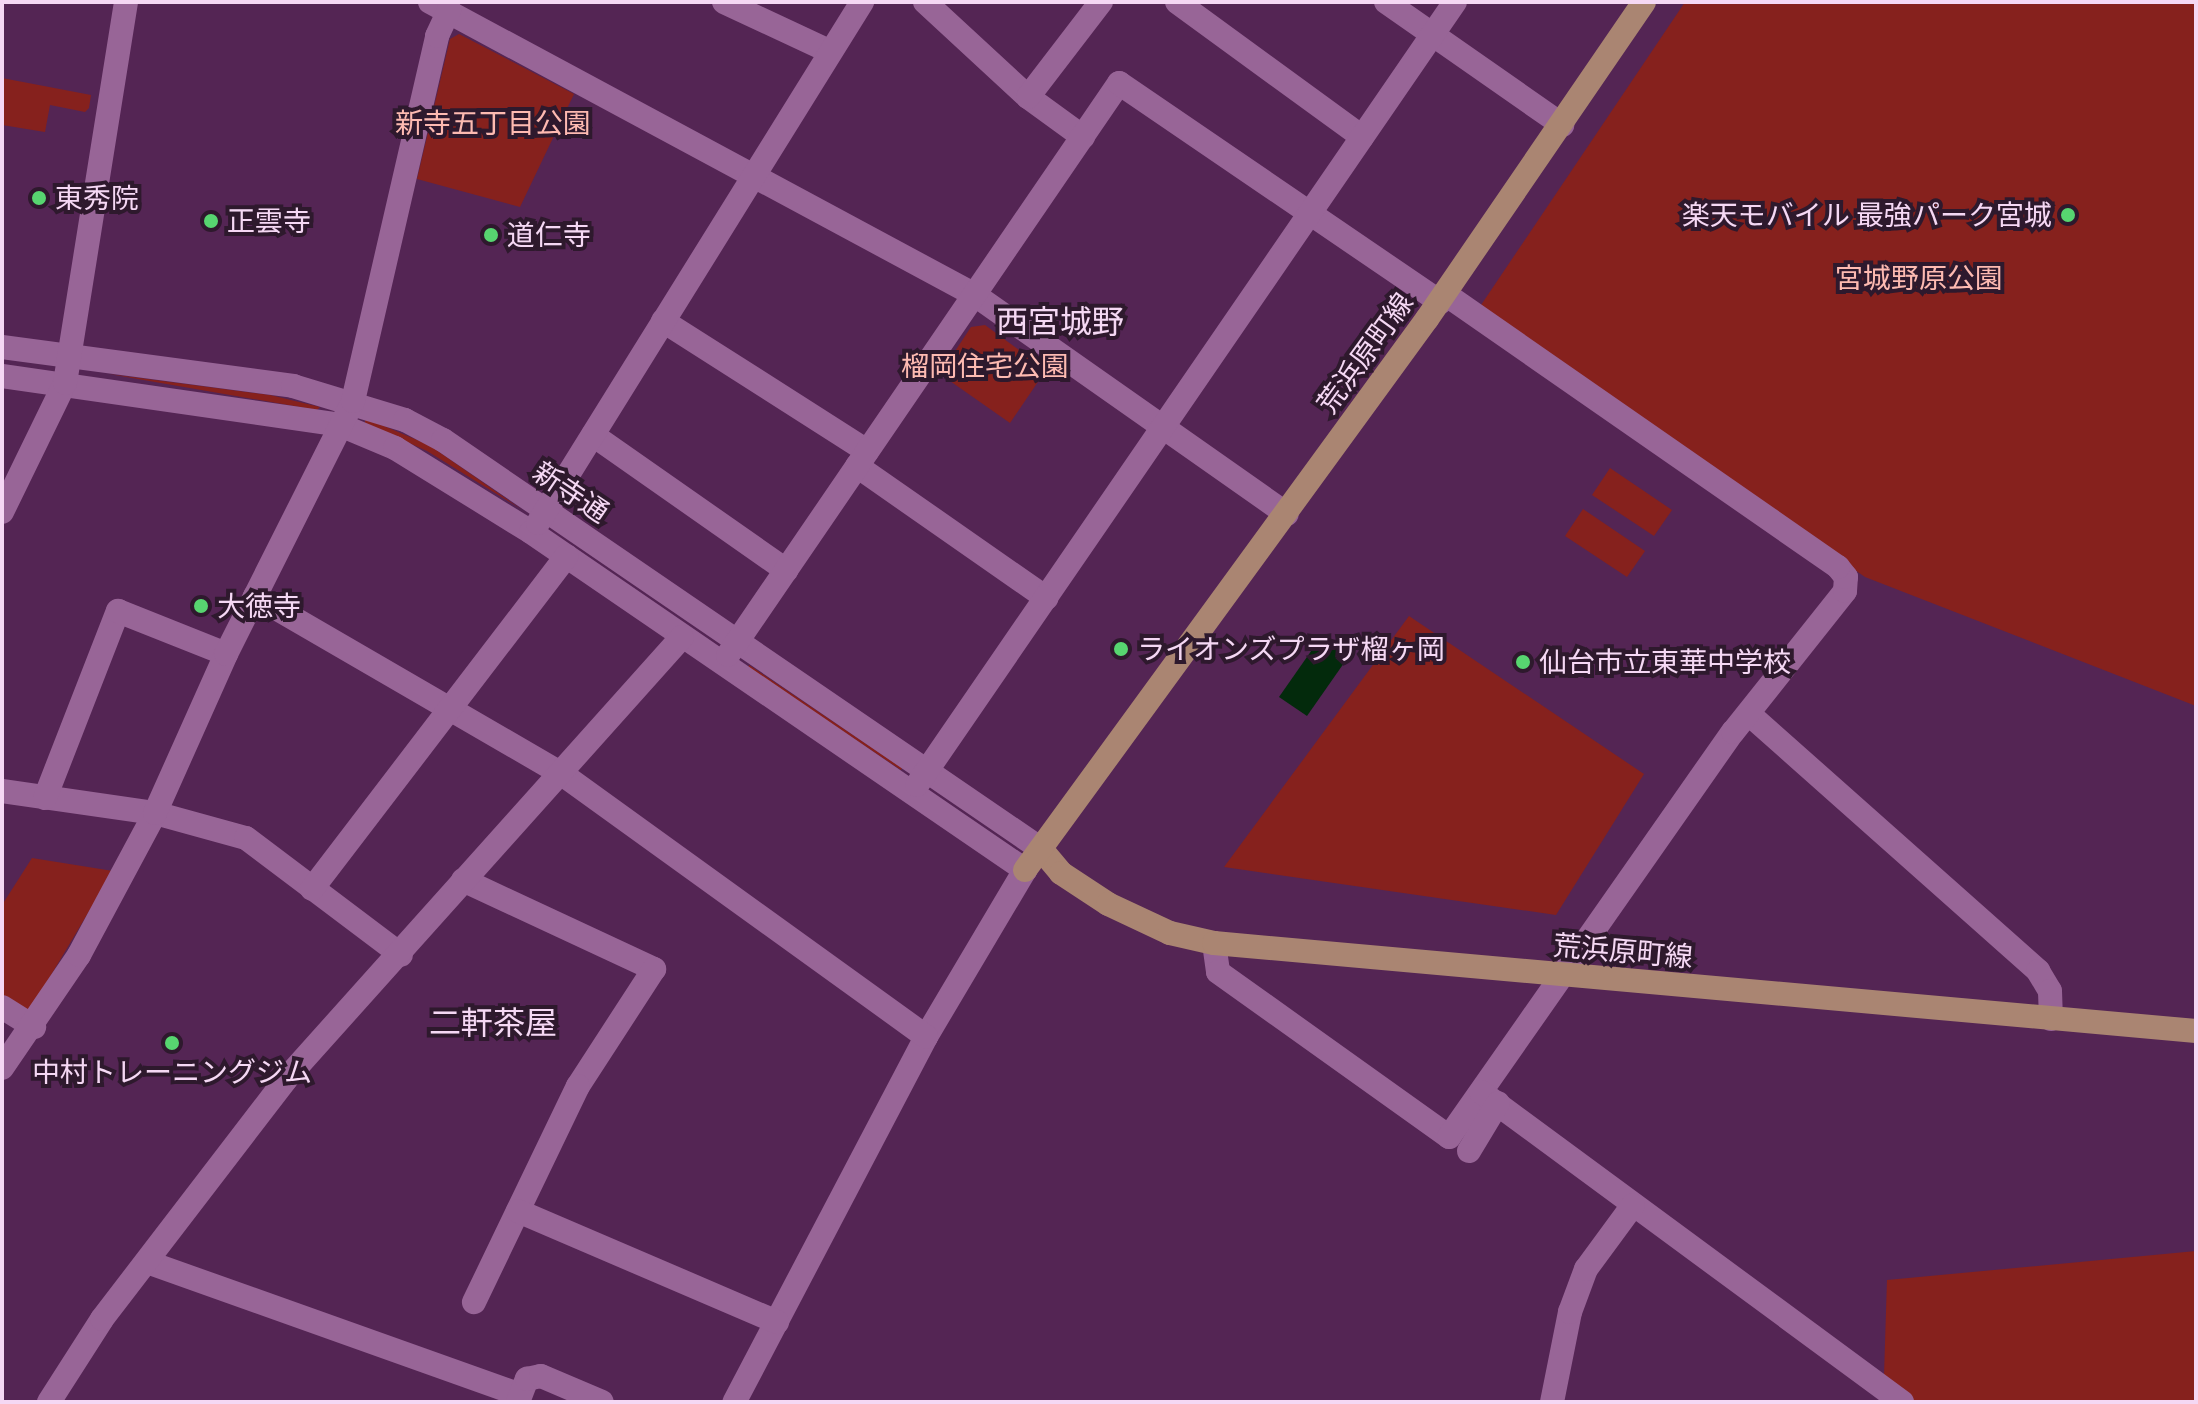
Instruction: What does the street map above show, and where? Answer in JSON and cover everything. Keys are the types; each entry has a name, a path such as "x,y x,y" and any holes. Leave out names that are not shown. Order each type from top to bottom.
{"main road":[{"name":"荒浜原町線","path":"1025,870 1442,298 1644,2"},
{"name":"荒浜原町線","path":"1041,849 1061,873 1137,918 1214,943 2196,1031"},
{"name":"荒浜原町線","path":"1025,870 1061,873"}],"street":[{"path":"2,512 65,383 126,2"},
{"path":"724,2 829,51"},
{"path":"531,532 862,2"},
{"path":"1028,97 1101,2"},
{"path":"1177,2 1362,137"},
{"path":"1386,2 1562,125"},
{"path":"910,794 1455,2"},
{"path":"2,1068 34,1027 155,813 226,654 353,401 437,36 436,4 756,173 975,295 1287,514"},
{"path":"930,4 1028,97 1083,137"},
{"path":"723,664 1119,83 1843,571 1845,591 1749,714 1563,976 1490,1098 1469,1151"},
{"path":"663,321 862,458 1046,598"},
{"name":"新寺通","path":"2,347 293,386 353,401 443,440 1041,849"},
{"name":"新寺通","path":"2,376 340,425 429,467 567,556 1025,870"},
{"path":"593,435 786,570"},
{"path":"312,889 567,556"},
{"path":"255,596 562,774 926,1037"},
{"path":"45,798 118,611 226,654"},
{"path":"49,1402 147,1262 286,1079 401,955 463,880 562,774 682,637"},
{"path":"1749,714 2038,971 2049,987 2051,1019"},
{"path":"2,791 155,813 191,820 246,838 401,955"},
{"path":"734,1402 926,1037 1025,870"},
{"path":"463,880 654,969 578,1086 474,1302"},
{"path":"1214,943 1218,972 1449,1137 1490,1098"},
{"path":"2,1007 34,1027"},
{"path":"1490,1098 1902,1402"},
{"path":"1552,1402 1570,1312 1586,1269 1633,1205"},
{"path":"518,1211 777,1322"},
{"path":"147,1262 519,1399 527,1379 541,1376 602,1402"}],"green space":[{"name":"宮城野原公園","path":"1685,2 2196,2 2196,706 1865,577 1479,308"},
{"name":"新寺五丁目公園","path":"459,34 574,94 520,207 417,179 450,39"},
{"path":"2,78 91,95 89,108 85,112 50,105 45,132 2,125"},
{"name":"榴岡住宅公園","path":"985,325 1046,370 1010,423 940,374 971,327"},
{"path":"109,374 270,395 320,407 317,410"},
{"path":"365,418 429,445 521,509 427,451 365,423"},
{"path":"1610,468 1672,510 1654,536 1592,495"},
{"path":"1583,509 1645,551 1627,577 1565,536"},
{"path":"1409,616 1644,774 1556,915 1224,867"},
{"path":"749,665 902,768 901,770 748,668"},
{"path":"32,858 113,871 29,1012 2,995 2,905"},
{"path":"2196,1251 2196,1402 1914,1402 1884,1375 1887,1280"}],"shaded area":[{"path":"1323,634 1351,653 1307,716 1279,697"}],"place":[{"name":"東秀院","path":"39,198"},
{"name":"楽天モバイル 最強パーク宮城","path":"2068,215"},
{"name":"正雲寺","path":"211,221"},
{"name":"道仁寺","path":"491,235"},
{"name":"大徳寺","path":"201,606"},
{"name":"ライオンズプラザ榴ヶ岡","path":"1121,649"},
{"name":"仙台市立東華中学校","path":"1523,662"},
{"name":"中村トレーニングジム","path":"172,1043"}],"district":[{"name":"西宮城野","path":"1060,321"},
{"name":"二軒茶屋","path":"493,1022"}]}
